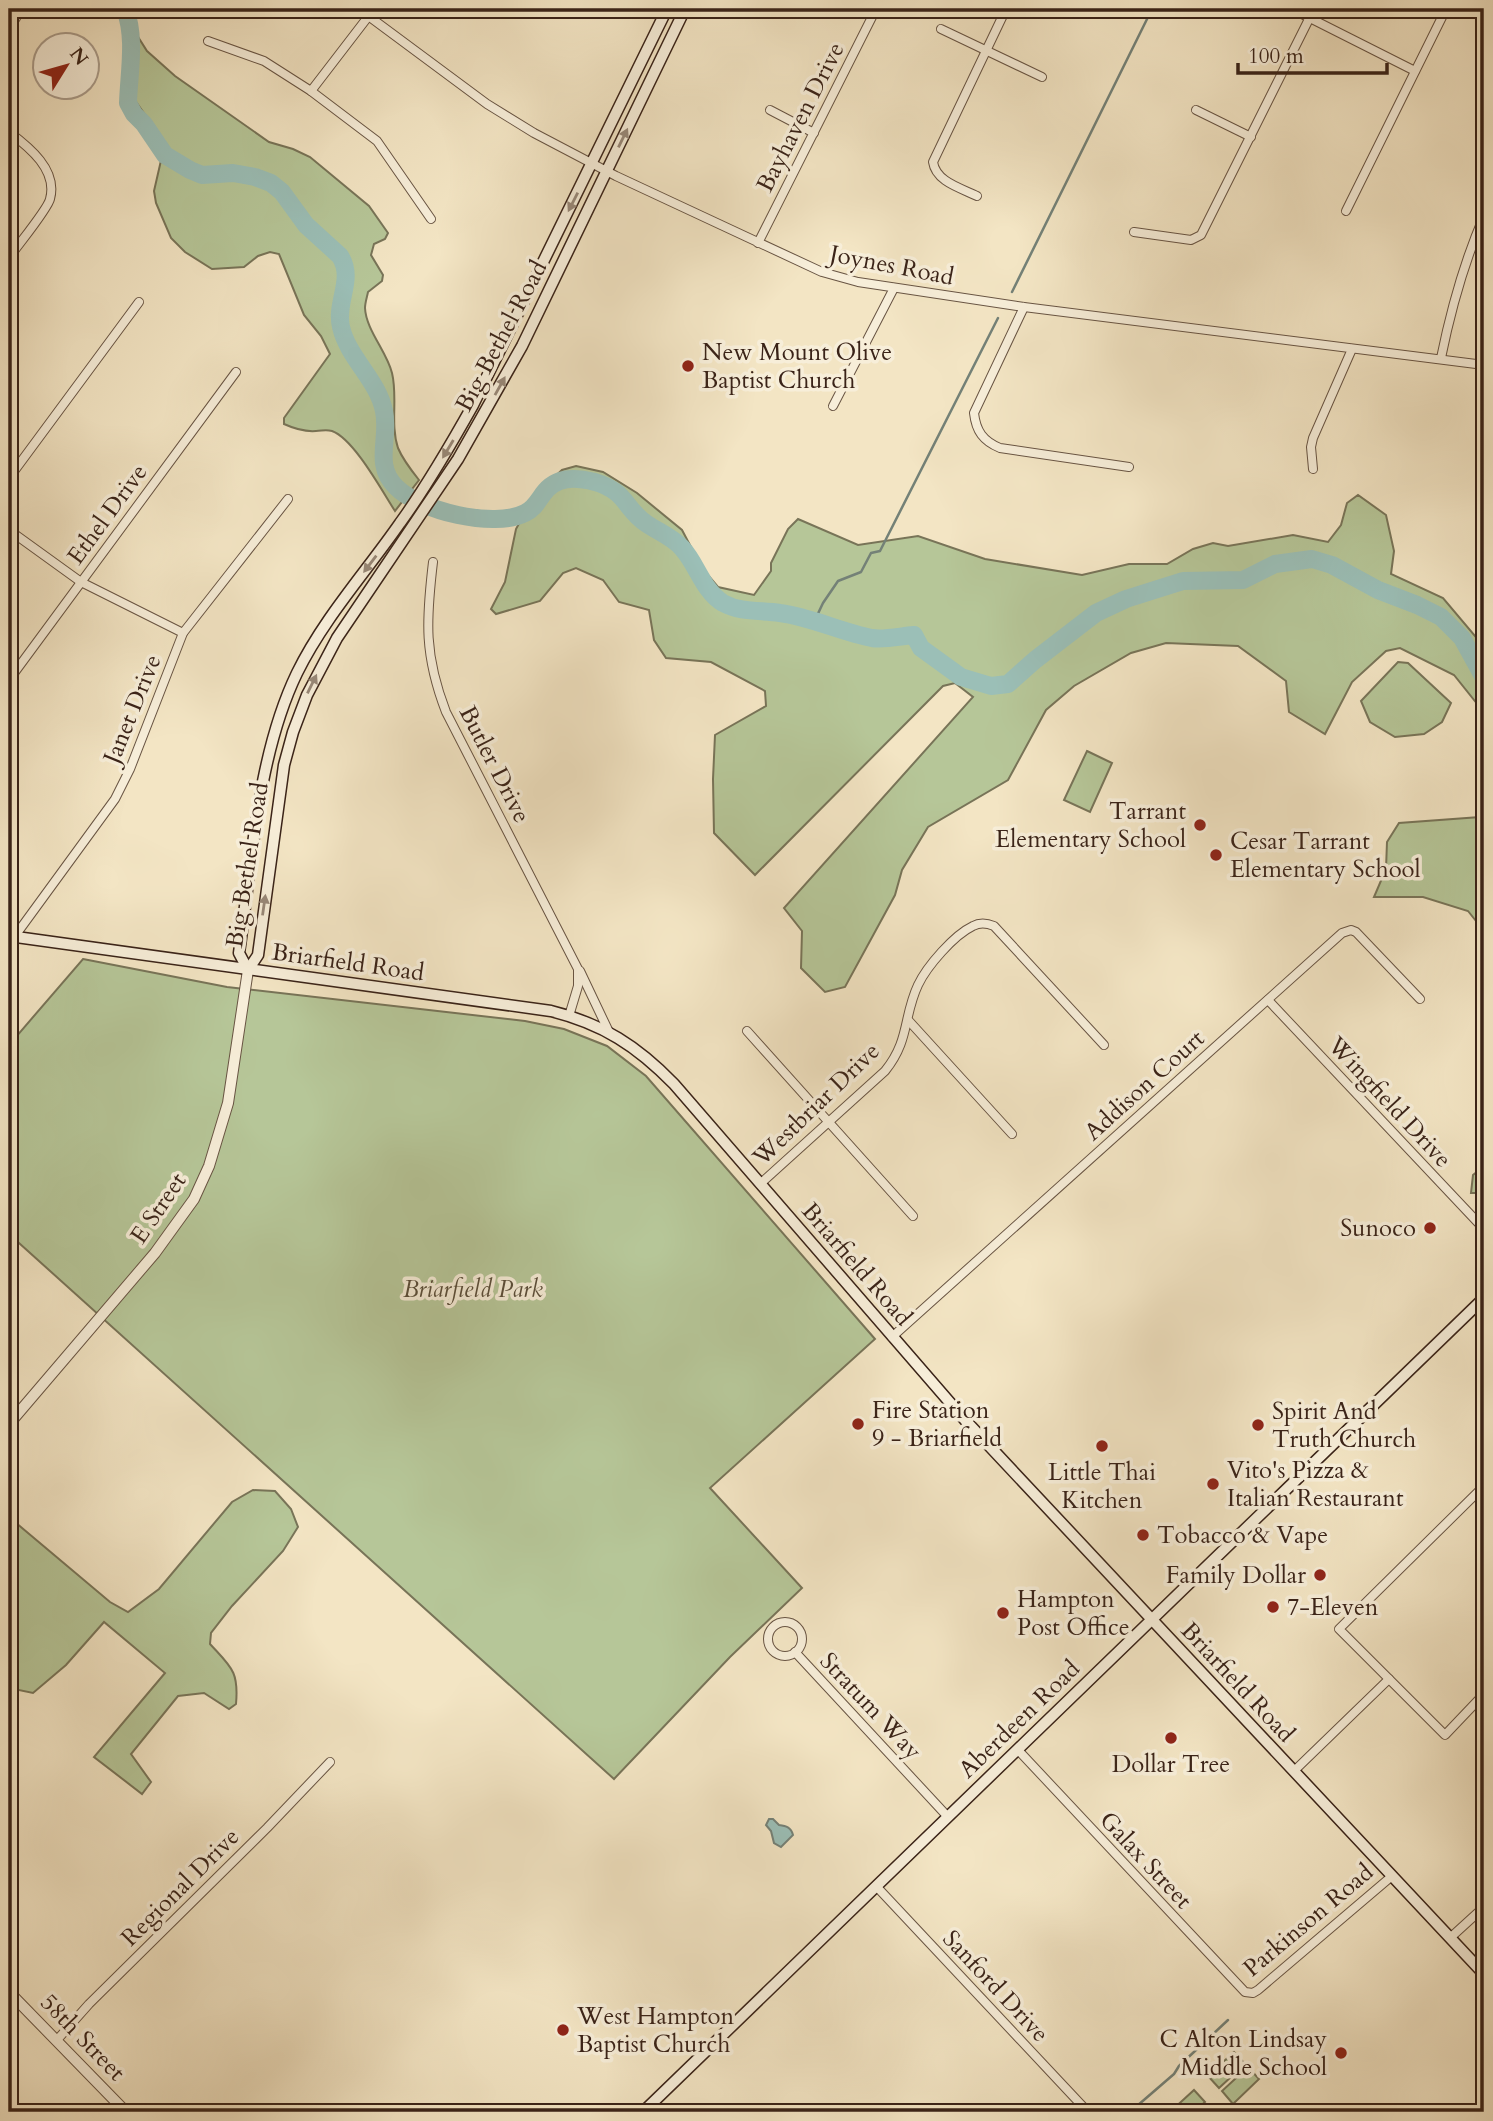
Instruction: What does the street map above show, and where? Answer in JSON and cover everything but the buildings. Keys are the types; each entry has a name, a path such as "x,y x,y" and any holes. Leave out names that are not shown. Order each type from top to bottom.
{"main road":[{"name":"Big Bethel Road","path":"667,9 482,389 429,480 316,640 298,672 282,709 264,776 239,953 248,970 258,955 284,765 302,708 320,668 337,638 440,486 522,346 685,9"},
{"name":"Briarfield Road","path":"12,936 551,1011 609,1032 638,1051 657,1067 965,1420 1484,1974"},
{"name":"Aberdeen Road","path":"643,2112 1484,1298"}],"street":[{"name":"Joynes Road","path":"359,9 371,12 487,104 534,133 607,172 822,272 858,282 1024,307 1484,365"},
{"name":"Bayhaven Drive","path":"758,243 876,9"},
{"path":"977,196 939,177 933,162 1006,9"},
{"path":"1292,9 1415,71"},
{"path":"1134,232 1191,240 1201,235 1314,9"},
{"path":"1346,211 1446,9"},
{"path":"311,91 371,12"},
{"path":"9,28 16,18"},
{"path":"941,29 1042,77"},
{"path":"208,41 264,61 311,91 377,141 431,219"},
{"path":"770,110 814,134"},
{"path":"1196,110 1251,137"},
{"path":"9,132 42,163 52,180 50,200 9,257"},
{"path":"1441,358 1453,300 1484,216"},
{"path":"833,406 894,288"},
{"path":"9,478 139,302"},
{"path":"1024,307 974,413 980,435 988,443 1000,448 1129,467"},
{"path":"1313,469 1313,438 1352,349"},
{"name":"Ethel Drive","path":"9,680 236,372"},
{"name":"Janet Drive","path":"12,936 115,799 130,769 183,633 288,499"},
{"path":"9,530 81,582 183,633"},
{"name":"Butler Drive","path":"433,562 427,616 435,683 446,712 609,1032"},
{"name":"Westbriar Drive","path":"760,1184 829,1123 895,1059 909,1021 917,987 932,963 972,926 988,923 1001,932 1104,1045"},
{"name":"Addison Court","path":"892,1337 1342,933 1351,930 1361,936 1420,999"},
{"path":"569,1016 578,986 578,969"},
{"name":"E Street","path":"9,1424 155,1253 198,1192 209,1166 228,1103 248,970"},
{"name":"Wingfield Drive","path":"1268,1000 1484,1229"},
{"path":"909,1021 1012,1134"},
{"path":"747,1031 914,1216"},
{"path":"1484,1486 1339,1629 1445,1735 1484,1695"},
{"name":"Stratum Way","path":"789,1622 799,1628 802,1639 795,1653 779,1654 771,1647 768,1636 778,1623 789,1622"},
{"name":"Stratum Way","path":"795,1653 948,1816"},
{"path":"1294,1771 1389,1679"},
{"name":"Galax Street","path":"1018,1750 1242,1990 1248,1993"},
{"name":"Regional Drive","path":"57,2039 330,1762"},
{"name":"Parkinson Road","path":"1248,1993 1262,1988 1391,1876"},
{"name":"Sanford Drive","path":"876,1886 1088,2112"},
{"path":"1450,1938 1484,1907"},
{"name":"58th Street","path":"9,1992 126,2112"}],"green space":[{"path":"135,32 147,51 175,76 269,142 310,157 369,206 388,233 385,239 374,244 371,255 383,275 382,281 368,292 365,308 369,324 392,373 398,448 419,480 395,511 367,466 340,436 330,430 304,431 284,424 284,418 330,354 321,336 304,315 279,254 270,252 258,256 244,267 212,269 185,252 171,238 156,203 154,191 165,143 134,99"},
{"path":"576,466 603,472 637,493 682,530 702,568 718,587 754,595 771,571 771,563 788,529 798,519 858,545 918,536 985,559 1082,575 1129,564 1167,564 1193,549 1213,543 1228,546 1293,535 1328,542 1341,525 1347,503 1358,495 1386,515 1394,551 1391,574 1443,598 1484,644 1484,720 1478,705 1454,675 1400,648 1386,651 1352,682 1325,734 1289,712 1286,681 1238,646 1166,643 1131,653 1074,686 1046,710 1008,780 928,827 902,870 895,895 845,987 825,992 801,968 802,931 784,908 973,697 955,683 943,686 755,875 714,833 715,735 766,706 765,691 711,662 666,658 654,640 649,610 619,602 603,580 576,568 563,573 540,601 496,614 491,609 505,582 516,529 534,496 562,470"},
{"path":"1398,662 1408,663 1451,703 1442,722 1424,734 1395,737 1370,722 1361,701"},
{"path":"1087,751 1112,763 1090,812 1064,800"},
{"path":"1484,813 1484,931 1468,911 1423,897 1374,897 1386,869 1387,842 1399,823 1480,817"},
{"name":"Briarfield Park","path":"83,959 227,987 525,1021 564,1029 607,1046 646,1076 875,1339 710,1488 802,1588 730,1657 614,1779 9,1234 9,1045"},
{"path":"1484,1166 1484,1190 1481,1193 1471,1193 1473,1175"},
{"path":"253,1490 275,1491 291,1509 298,1527 283,1551 211,1633 210,1644 228,1664 235,1677 236,1704 229,1709 204,1693 178,1696 131,1754 151,1782 142,1794 94,1757 165,1673 104,1622 66,1665 33,1693 9,1688 9,1517 110,1602 128,1612 159,1589 232,1502"},
{"path":"1234,2052 1245,2064 1219,2088 1208,2076"},
{"path":"1248,2067 1259,2079 1233,2104 1222,2091"},
{"path":"1194,2090 1205,2102 1194,2112 1170,2112"}],"water":[{"path":"769,1819 788,1827 792,1832 793,1835 781,1847 774,1843 771,1831 766,1825"}],"waterway":[{"path":"125,9 131,43 128,103 165,155 202,175 233,173 271,183 282,192 306,225 340,256 346,273 340,309 341,327 350,349 381,400 385,421 385,469 396,487 407,496 458,515 495,519 525,513 536,505 548,488 560,481 580,479 595,482 614,491 647,524 678,544 710,592 723,603 744,610 792,615 872,638 914,635 921,648 961,677 991,686 1008,684 1096,613 1126,599 1183,581 1243,580 1275,564 1312,559 1332,565 1378,590 1441,617 1462,638 1484,678"},
{"path":"129,21 134,9"},
{"path":"1012,292 1152,9"},
{"path":"814,622 838,581 861,572 871,553 880,551 998,318"},
{"path":"1130,2112 1174,2074 1179,2066 1228,2020"}],"place":[{"name":"New Mount Olive Baptist Church","path":"688,366"},
{"name":"Tarrant Elementary School","path":"1200,825"},
{"name":"Cesar Tarrant Elementary School","path":"1216,855"},
{"name":"Sunoco","path":"1430,1228"},
{"name":"Fire Station 9 - Briarfield","path":"858,1424"},
{"name":"Spirit And Truth Church","path":"1258,1425"},
{"name":"Little Thai Kitchen","path":"1102,1446"},
{"name":"Vito's Pizza & Italian Restaurant","path":"1213,1484"},
{"name":"Tobacco & Vape","path":"1143,1535"},
{"name":"Family Dollar","path":"1320,1575"},
{"name":"7-Eleven","path":"1273,1607"},
{"name":"Hampton Post Office","path":"1003,1613"},
{"name":"Dollar Tree","path":"1171,1738"},
{"name":"West Hampton Baptist Church","path":"563,2030"},
{"name":"C Alton Lindsay Middle School","path":"1341,2053"}]}
